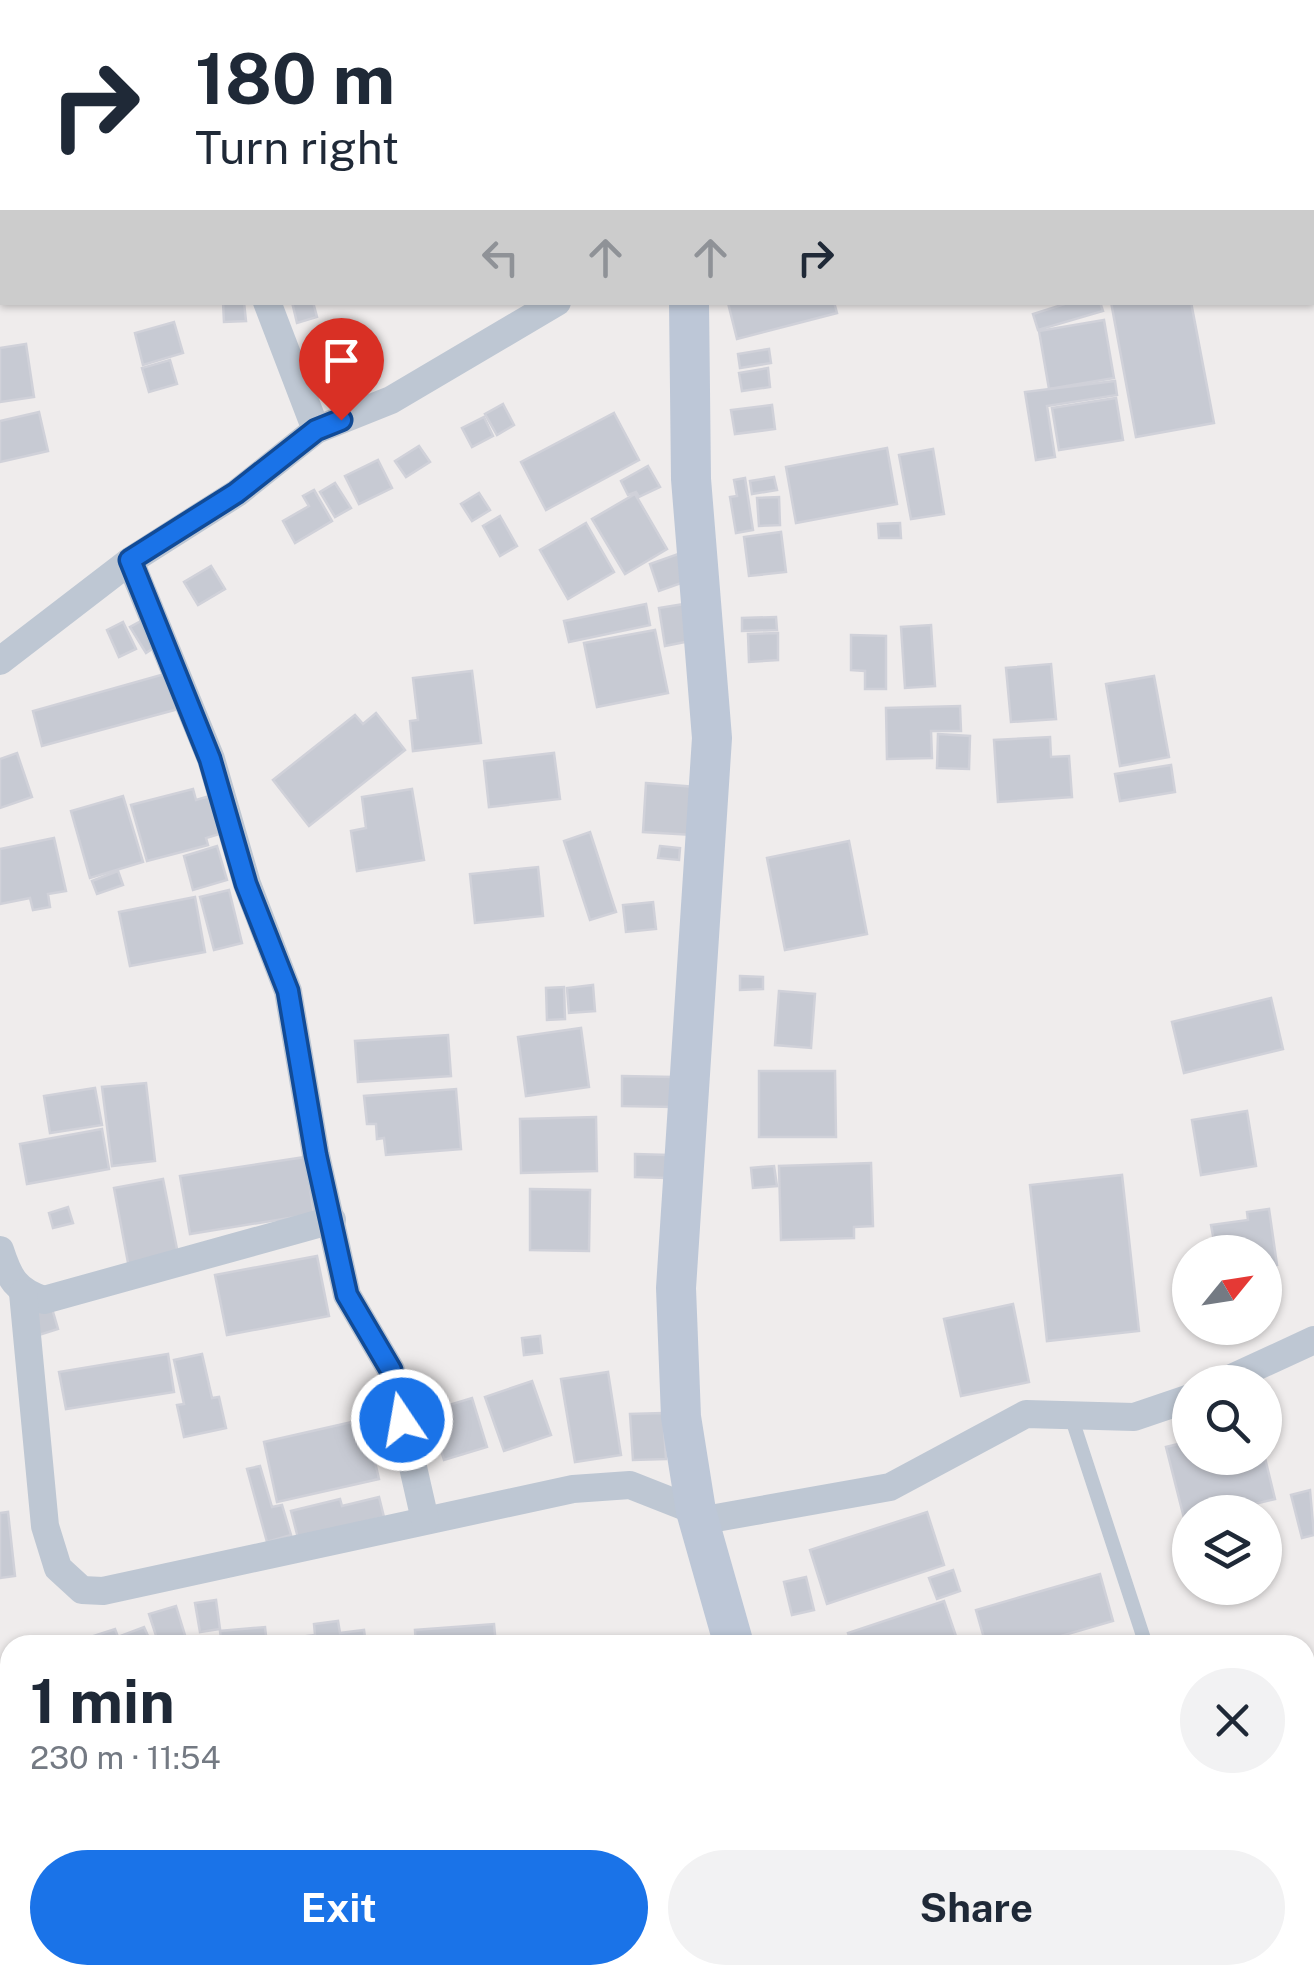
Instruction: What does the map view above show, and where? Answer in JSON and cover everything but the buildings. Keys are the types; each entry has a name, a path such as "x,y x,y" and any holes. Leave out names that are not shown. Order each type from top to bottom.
{"street":[{"path":"268,305 316,430"},
{"path":"0,661 130,560 236,493 316,430 391,400 552,305"},
{"path":"690,305 691,479 712,738 676,1288 681,1417 697,1516 731,1635"},
{"path":"130,560 210,759 246,884 288,991 316,1155 347,1295 391,1370 424,1520"},
{"path":"0,1250 8,1276 23,1293 44,1300 332,1220"},
{"path":"23,1293 45,1526 58,1568 82,1590 103,1592 572,1488 630,1484 697,1516 890,1487 1002,1423 1026,1414 1134,1416 1172,1404"},
{"path":"1260,1365 1314,1340"}],"lane":[{"path":"1070,1412 1143,1635"}],"route":[{"path":"341,420 316,430 236,493 130,560 210,759 246,884 288,991 316,1155 347,1295 391,1370 402,1420"}]}
